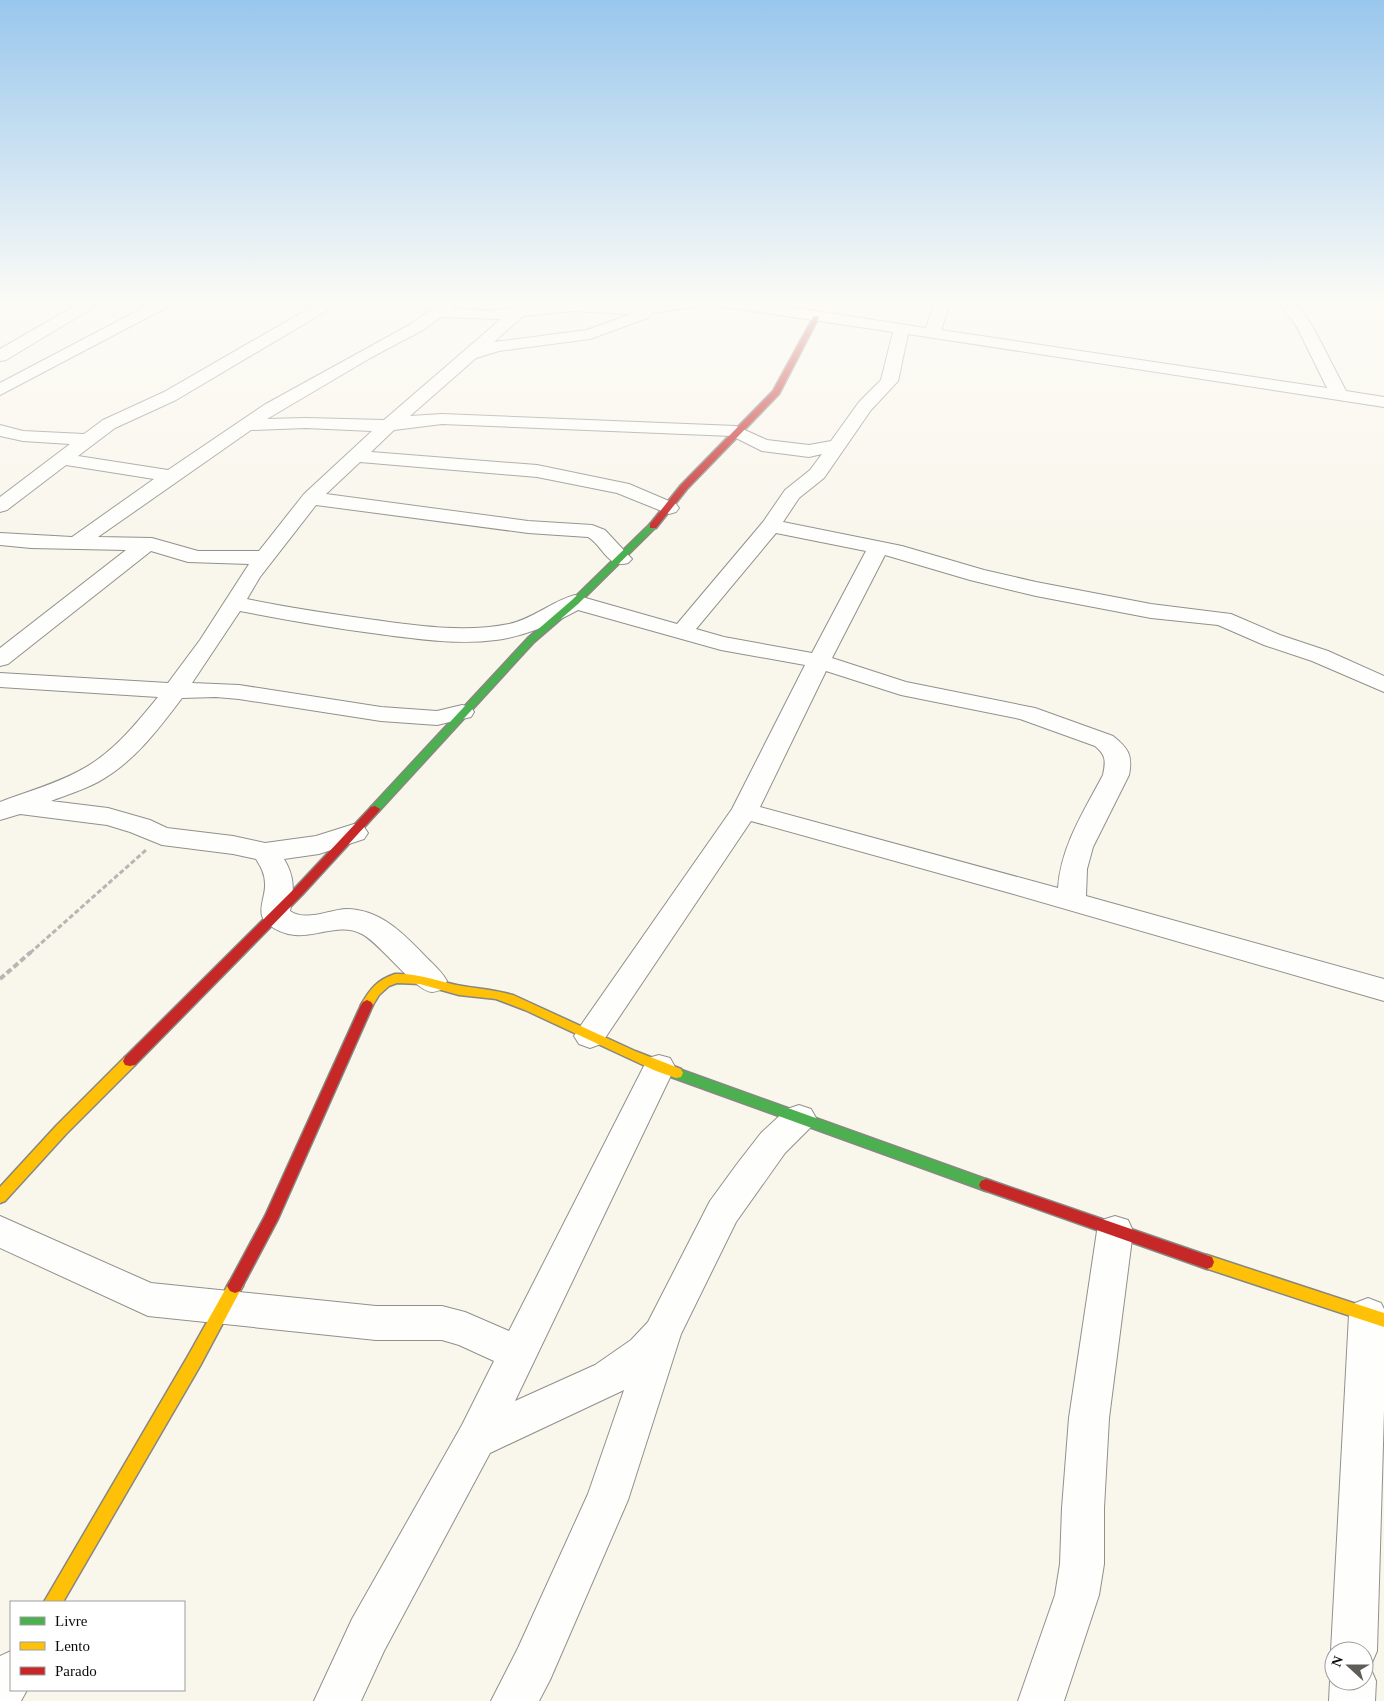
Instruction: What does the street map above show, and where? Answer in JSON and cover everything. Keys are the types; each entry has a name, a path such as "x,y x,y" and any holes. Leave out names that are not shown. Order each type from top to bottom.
{"street":[{"path":"0,390 18,380"},
{"path":"0,506 109,424 170,396 197,380"},
{"path":"78,542 246,426 321,380"},
{"path":"9,809 88,777 114,760 142,733 175,692 210,642 251,575 311,498 388,426 441,380"},
{"path":"0,1197 61,1130 275,916 354,833 449,720 530,640 575,602 648,533 684,487 736,431 776,392 782,380"},
{"path":"681,633 771,526 792,494 817,474 865,406 889,380"},
{"path":"1241,380 1384,402"},
{"path":"1332,380 1339,395"},
{"path":"246,426 306,423 388,426 442,418 736,431 762,445 809,451 838,444"},
{"path":"0,430 23,436 86,440"},
{"path":"356,456 505,467 538,472 622,488 669,508"},
{"path":"61,459 171,476"},
{"path":"311,498 528,527 592,531 598,534 621,559"},
{"path":"771,526 902,552 1036,590 1151,611 1223,619 1272,640 1320,656 1384,686"},
{"path":"0,539 147,544 160,546 185,555 201,557 266,557"},
{"path":"0,659 147,544"},
{"path":"590,1036 745,811 878,547"},
{"path":"234,603 302,617 416,632 466,635 497,632 534,624 575,602 681,633 819,661 901,688 1026,713 1104,741 1114,748 1119,756 1116,775 1079,847 1073,869 1071,901"},
{"path":"0,680 175,692 216,690 239,692 357,712 449,720"},
{"path":"9,809 108,818 140,826 162,836 233,845 265,852 319,844 354,833"},
{"path":"745,811 1384,990"},
{"path":"265,852 277,866 279,876 280,888 275,916"},
{"path":"275,916 291,924 330,920 360,922 378,930 394,942 432,981"},
{"path":"54,1601 194,1361 271,1219 372,993 380,983 408,977 432,981 459,990 501,996 659,1067 1115,1231 1376,1318 1355,1641"},
{"path":"337,1701 368,1635 476,1439 659,1067"},
{"path":"514,1701 534,1664 607,1500 664,1332 724,1212 748,1174 773,1143 799,1118"},
{"path":"0,1231 148,1300 376,1323 442,1323 465,1329 517,1353"},
{"path":"1041,1701 1077,1595 1082,1564 1083,1508 1089,1418 1115,1231"},
{"path":"476,1439 557,1400 609,1378 645,1353 664,1332"},
{"path":"0,1694 10,1676"}],"path":[{"path":"0,979 162,836"}],"traffic: fast":[{"path":"375,809 531,640 575,602 653,526"},
{"path":"676,1073 986,1185"}],"traffic: slow":[{"path":"367,1005 375,991 385,983 395,979 407,978 459,990 496,995 522,1003 676,1073"},
{"path":"0,1197 61,1130 130,1061"},
{"path":"1207,1262 1384,1320"},
{"path":"54,1601 194,1361 235,1286"}],"traffic: jam":[{"path":"653,526 684,487 776,392 782,380"},
{"path":"130,1061 299,891 375,809"},
{"path":"235,1286 271,1219 367,1005"},
{"path":"986,1185 1207,1262"}]}
